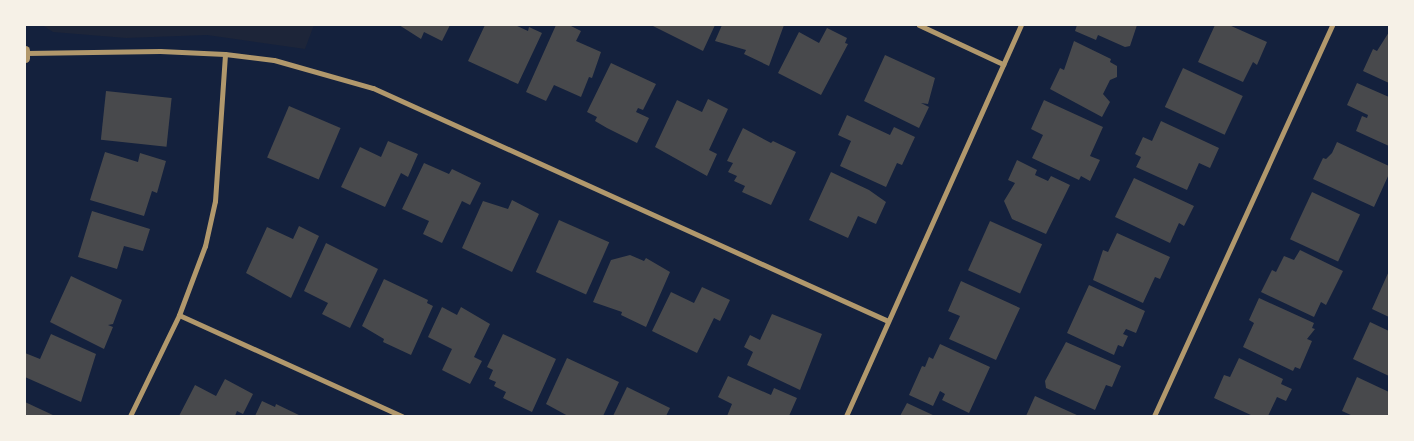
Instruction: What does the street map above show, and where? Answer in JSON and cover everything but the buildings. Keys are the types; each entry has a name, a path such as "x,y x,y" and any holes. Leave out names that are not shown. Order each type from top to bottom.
{"street":[{"path":"919,25 1003,64"},
{"path":"846,416 1021,25"},
{"path":"1154,416 1332,25"},
{"path":"25,58 25,52 160,51 225,54 274,60 373,88 888,321"},
{"path":"130,416 179,316 205,246 215,201 225,54"},
{"path":"179,316 402,416"}],"shaded area":[{"path":"42,25 314,25 305,49 207,35 126,38 53,32"}]}
